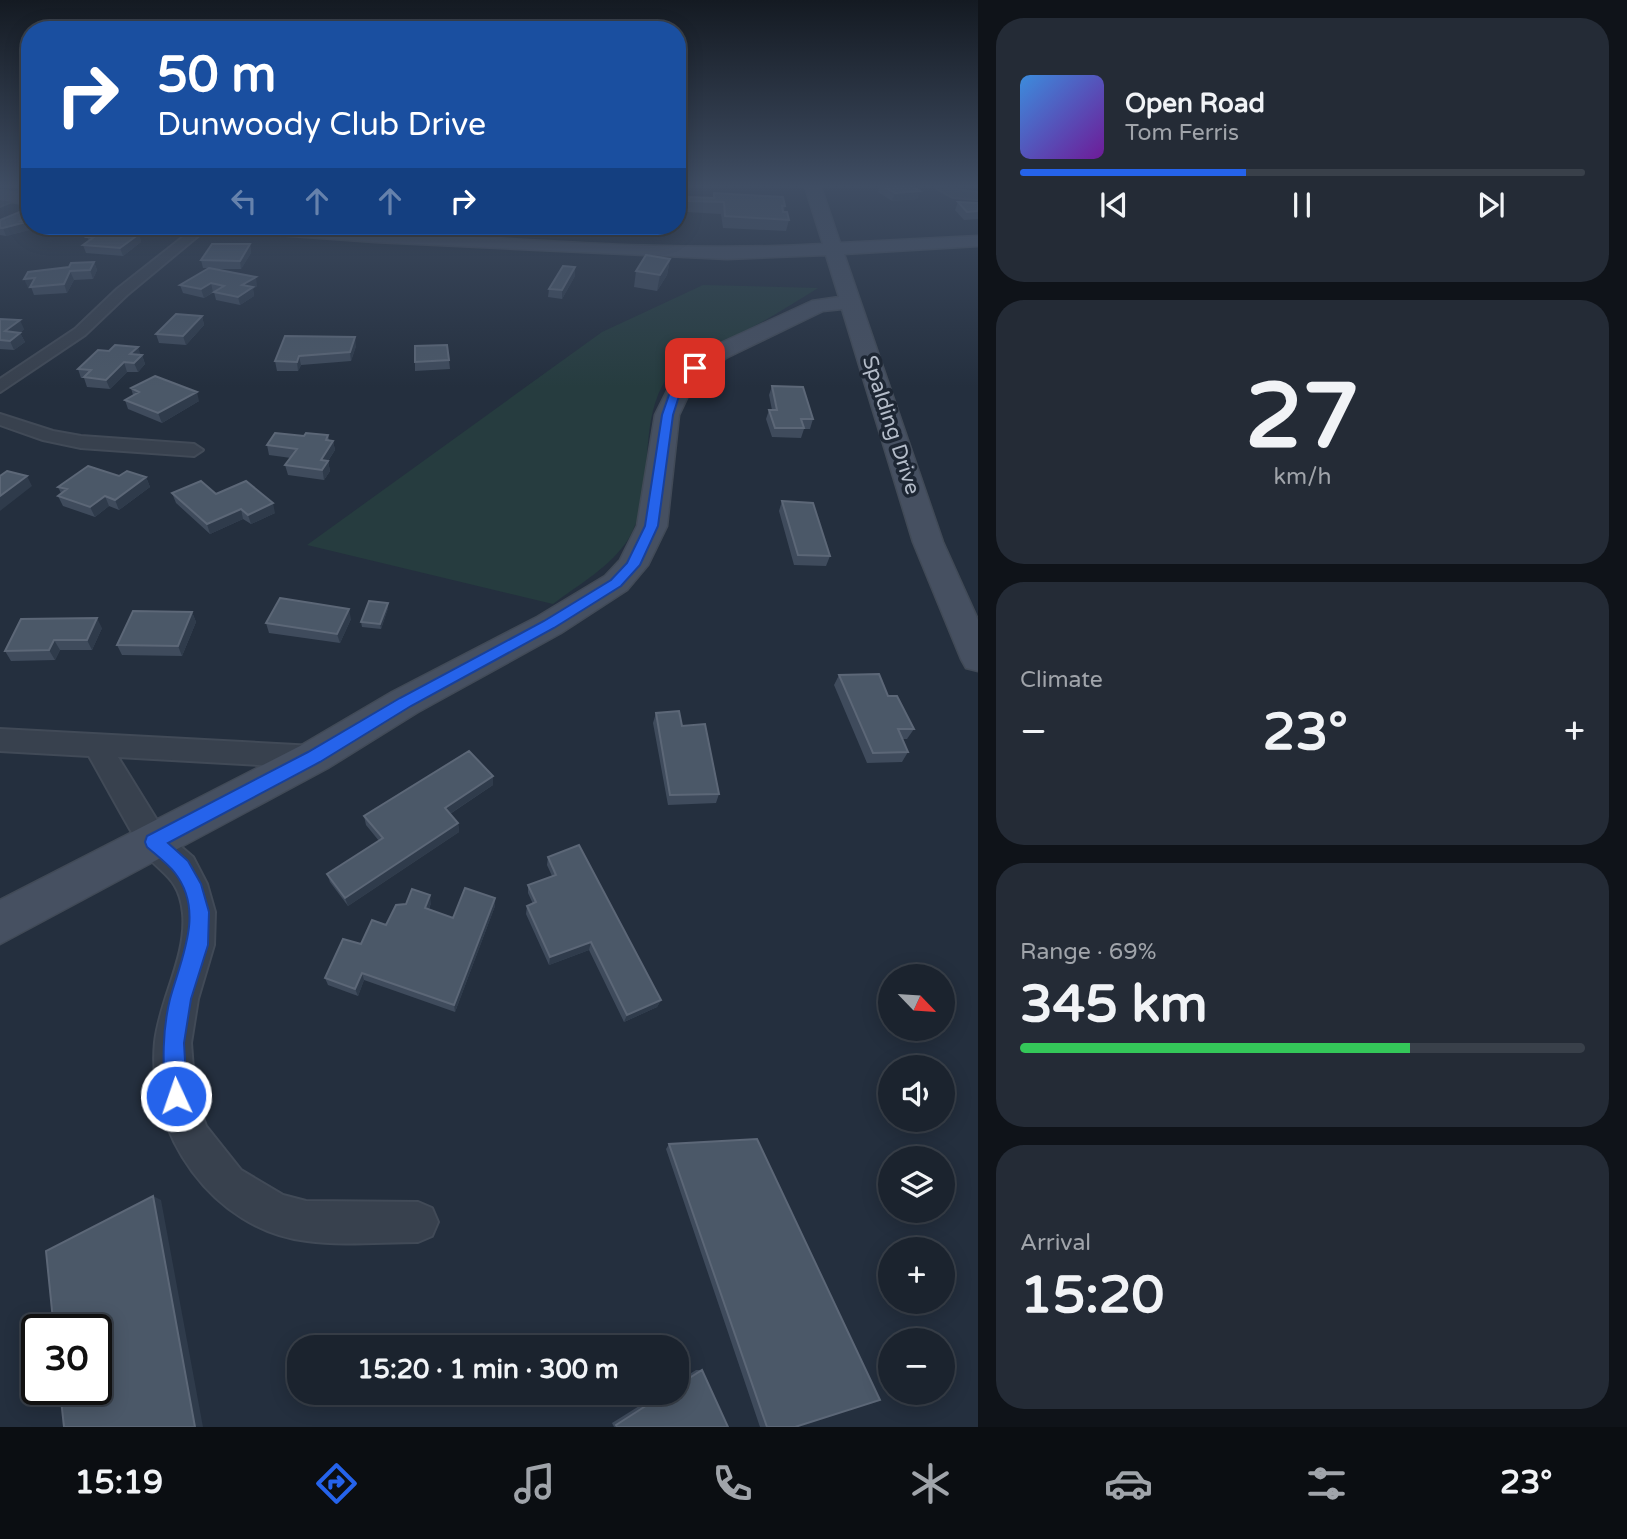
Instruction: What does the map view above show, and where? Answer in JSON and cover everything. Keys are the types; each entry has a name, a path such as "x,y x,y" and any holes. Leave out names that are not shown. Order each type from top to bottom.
{"street":[{"path":"0,387 80,332 122,292 169,254"},
{"name":"Spalding Drive","path":"833,254 928,542 978,659"},
{"path":"0,923 314,757 405,702 549,625 616,583 633,565 652,526 667,415 683,380 695,368 718,354 819,305 850,302"},
{"path":"0,419 49,436 81,442 194,450"},
{"path":"0,740 314,757"},
{"path":"98,747 154,842 182,867 191,884 199,912 198,945 181,999 173,1043 176,1096 191,1138 227,1184 275,1213 306,1220 418,1222"}],"green space":[{"path":"703,285 818,288 759,324 686,360 673,370 653,409 643,496 638,518 629,538 604,566 553,604 307,545 602,332"}],"building":[{"path":"205,254 244,254 240,261 201,260"},
{"path":"646,255 670,259 660,275 636,271"},
{"path":"94,262 90,270 70,271 64,284 30,287 35,278 24,279 28,272 69,267 71,263"},
{"path":"563,266 575,267 562,290 549,289"},
{"path":"209,268 256,277 242,285 253,287 238,297 214,292 224,286 211,283 201,289 180,285"},
{"path":"176,314 202,316 183,336 156,334"},
{"path":"0,319 20,320 5,331 20,333 10,341 0,340"},
{"path":"285,336 355,337 350,352 299,356 297,362 275,361"},
{"path":"115,345 138,347 130,354 142,355 134,363 124,362 106,380 84,377 91,370 78,369 98,350 109,351"},
{"path":"447,345 449,360 415,362 415,346"},
{"path":"155,376 197,392 158,413 125,400 139,392 131,388"},
{"path":"772,386 803,387 813,419 801,419 804,428 775,428 769,410 777,410"},
{"path":"275,433 328,435 326,440 333,441 321,460 328,461 322,470 285,465 297,449 267,445"},
{"path":"88,466 119,476 127,471 146,477 115,500 105,496 90,507 58,496 67,489 58,487"},
{"path":"7,471 27,476 0,496 0,476"},
{"path":"201,481 216,494 246,481 273,503 248,515 241,509 207,524 172,493"},
{"path":"782,501 813,503 830,556 798,555"},
{"path":"280,598 349,609 337,634 266,623"},
{"path":"369,601 388,603 380,624 361,622"},
{"path":"133,611 192,612 178,646 117,645"},
{"path":"97,618 87,640 54,640 49,650 5,651 21,619"},
{"path":"879,674 888,696 897,696 914,729 898,729 908,752 873,753 839,675"},
{"path":"679,711 682,726 705,724 719,794 670,795 656,713"},
{"path":"469,751 493,776 445,808 458,823 345,898 327,874 383,838 364,816"},
{"path":"579,845 661,1000 627,1015 591,942 550,957 527,906 536,902 528,885 556,875 548,857"},
{"path":"465,888 495,898 454,1005 362,973 355,989 325,978 343,939 361,944 372,920 386,925 396,905 406,904 412,889 430,895 425,908 453,918"},
{"path":"757,1139 878,1401 795,1427 767,1427 669,1144"},
{"path":"153,1196 195,1427 64,1427 62,1405 112,1405 112,1314 52,1314 46,1251"},
{"path":"702,1370 728,1427 617,1427 616,1425 647,1405 689,1405 689,1378"}],"route":[{"path":"176,1096 173,1043 181,999 198,945 199,912 191,884 182,867 154,842 314,757 405,702 549,625 616,583 633,565 652,526 667,415 675,392 695,368"}]}
